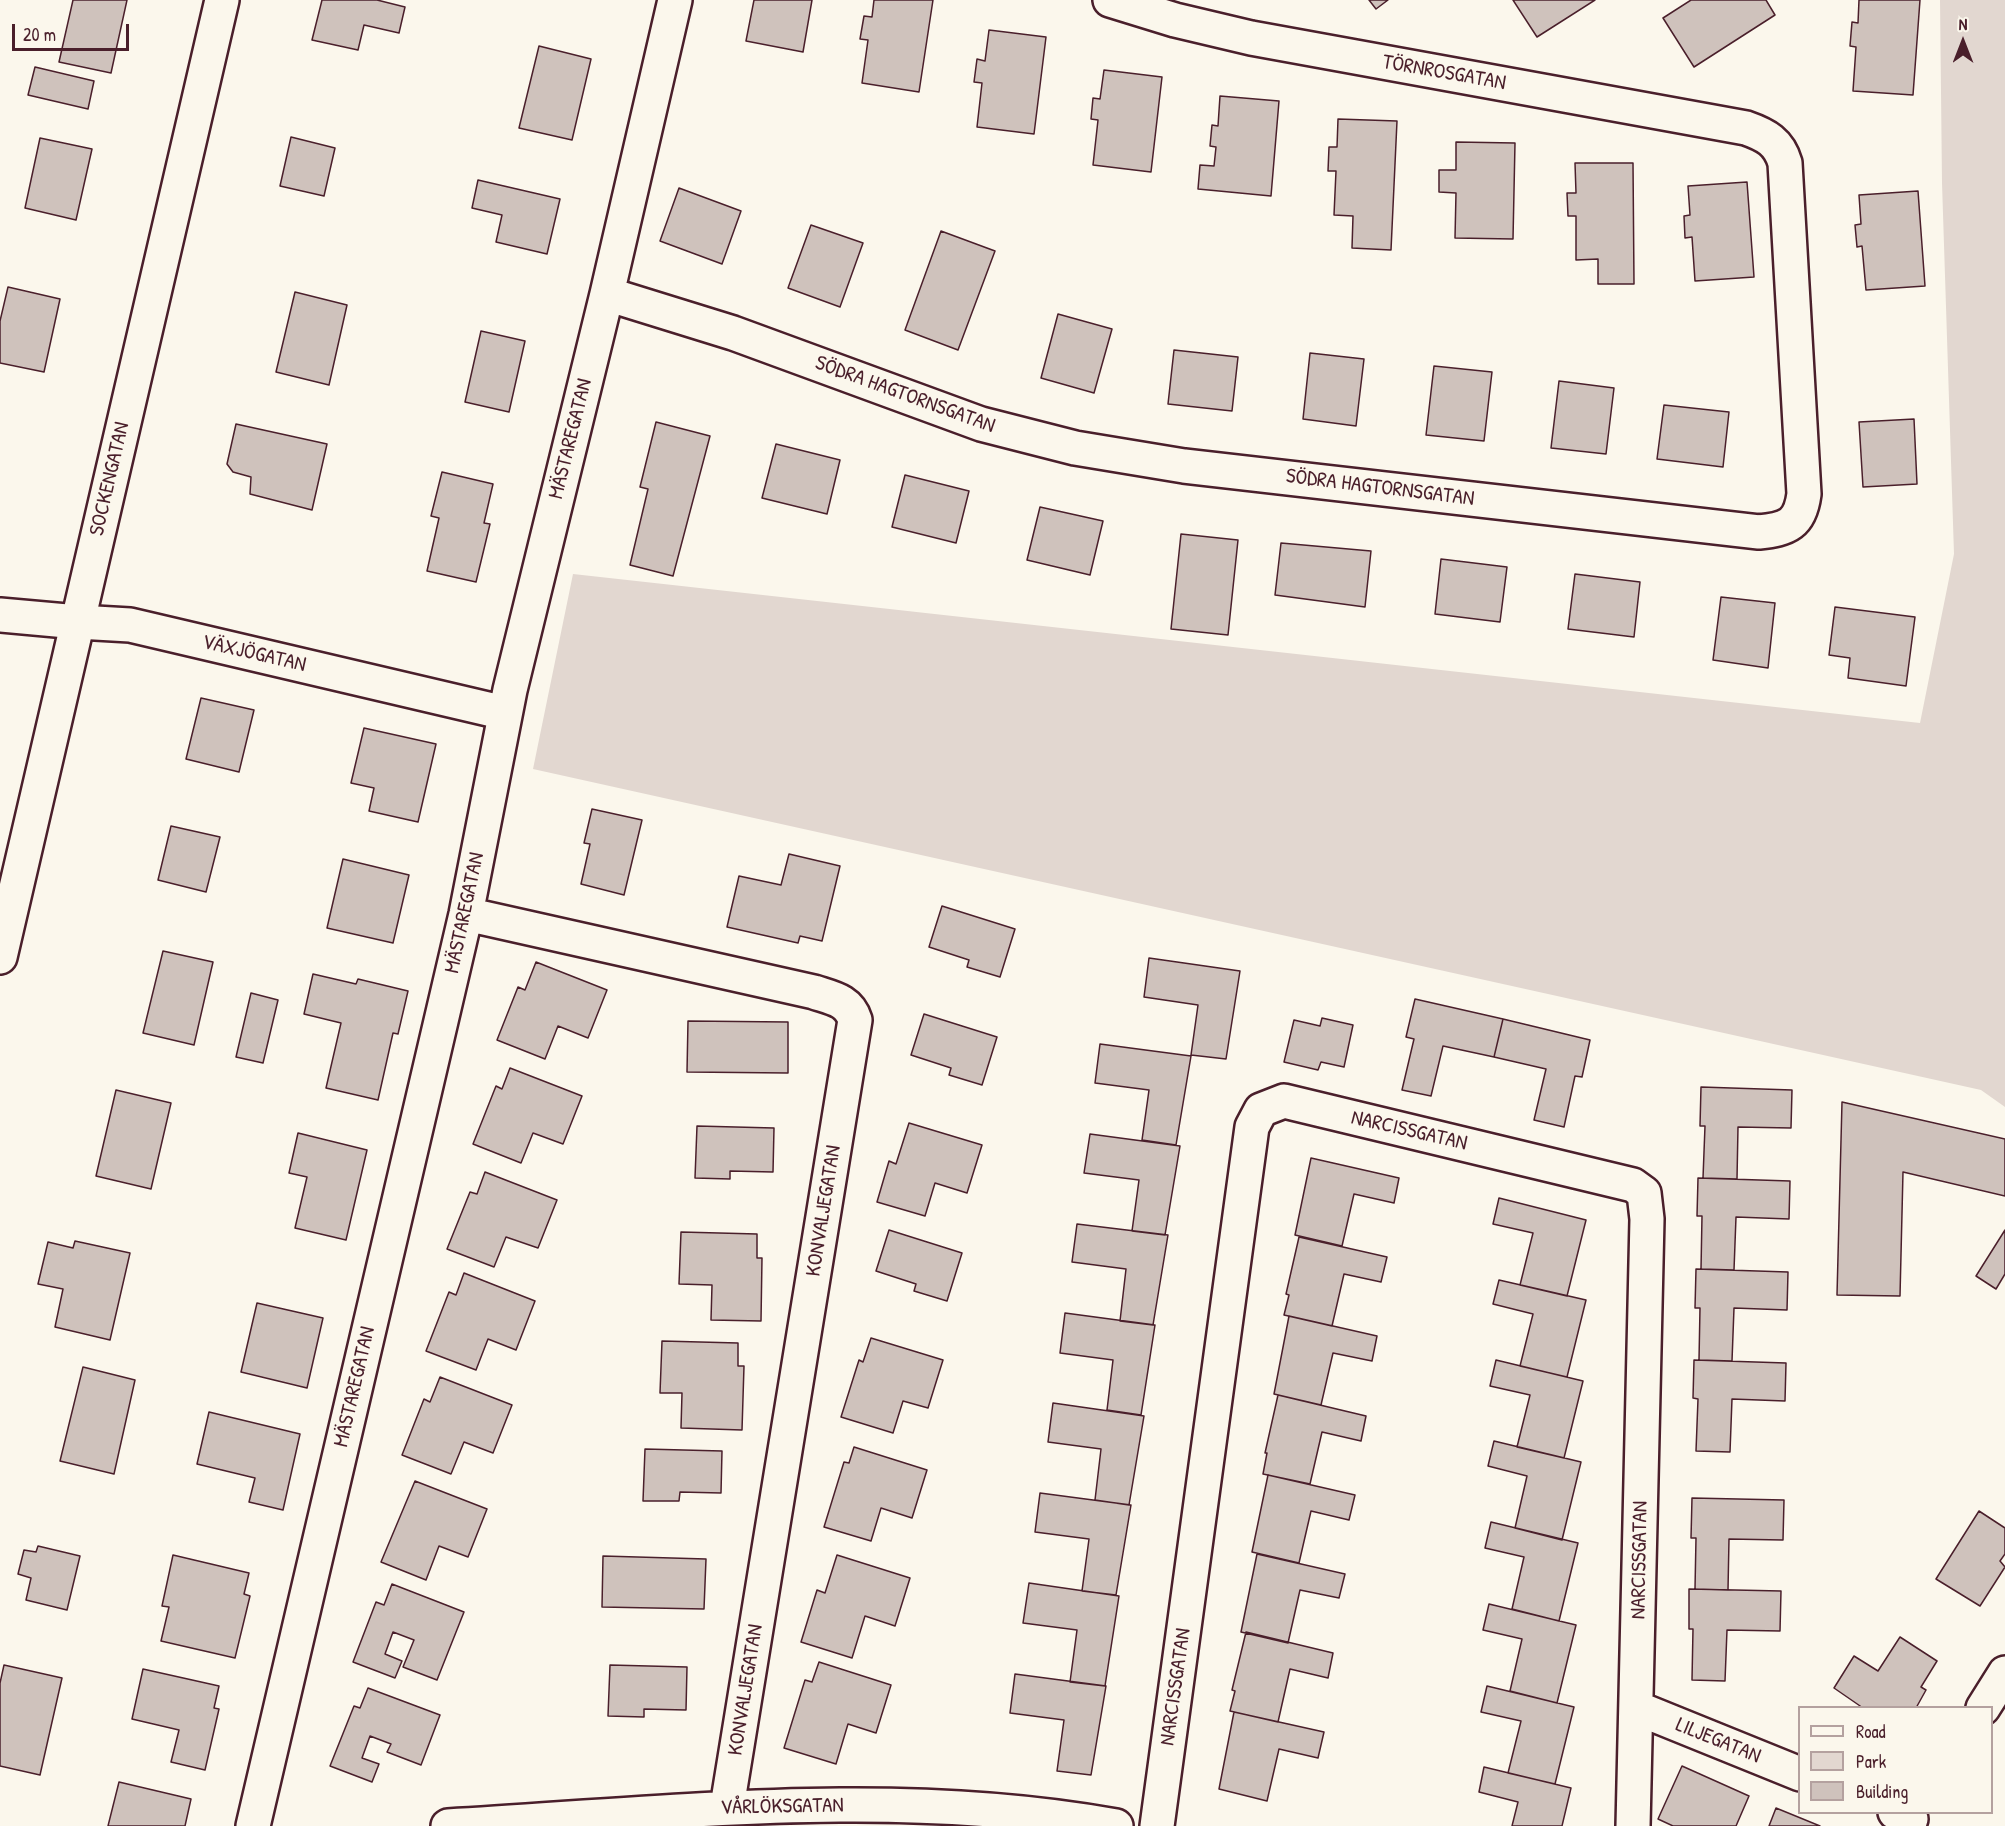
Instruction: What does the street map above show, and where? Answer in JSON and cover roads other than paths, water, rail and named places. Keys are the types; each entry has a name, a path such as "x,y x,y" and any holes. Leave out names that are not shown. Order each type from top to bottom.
{"street":[{"name":"SOCKENGATAN","path":"0,957 222,0"},
{"name":"MÄSTAREGATAN","path":"253,1826 466,914 505,713 607,294 675,0"},
{"name":"TÖRNROSGATAN","path":"1110,0 1175,20 1251,38 1746,128 1763,134 1776,144"},
{"name":"SÖDRA HAGTORNSGATAN","path":"607,294 733,333 981,424 1075,448 1184,466 1759,532 1776,530 1798,517 1804,494 1785,164 1776,144"},
{"name":"VÄXJÖGATAN","path":"0,615 130,625 505,713"},
{"name":"KONVALJEGATAN","path":"466,914 814,992 845,1002 852,1010 855,1020 728,1807"},
{"name":"NARCISSGATAN","path":"1157,1826 1252,1127 1261,1110 1277,1102 1296,1104 1633,1185 1644,1193 1647,1231 1633,1826"},
{"path":"1984,1706 2005,1673"},
{"name":"LILJEGATAN","path":"1637,1708 1798,1773"},
{"name":"VÅRLÖKSGATAN","path":"448,1826 728,1807 874,1805 992,1810 1116,1826"}]}
